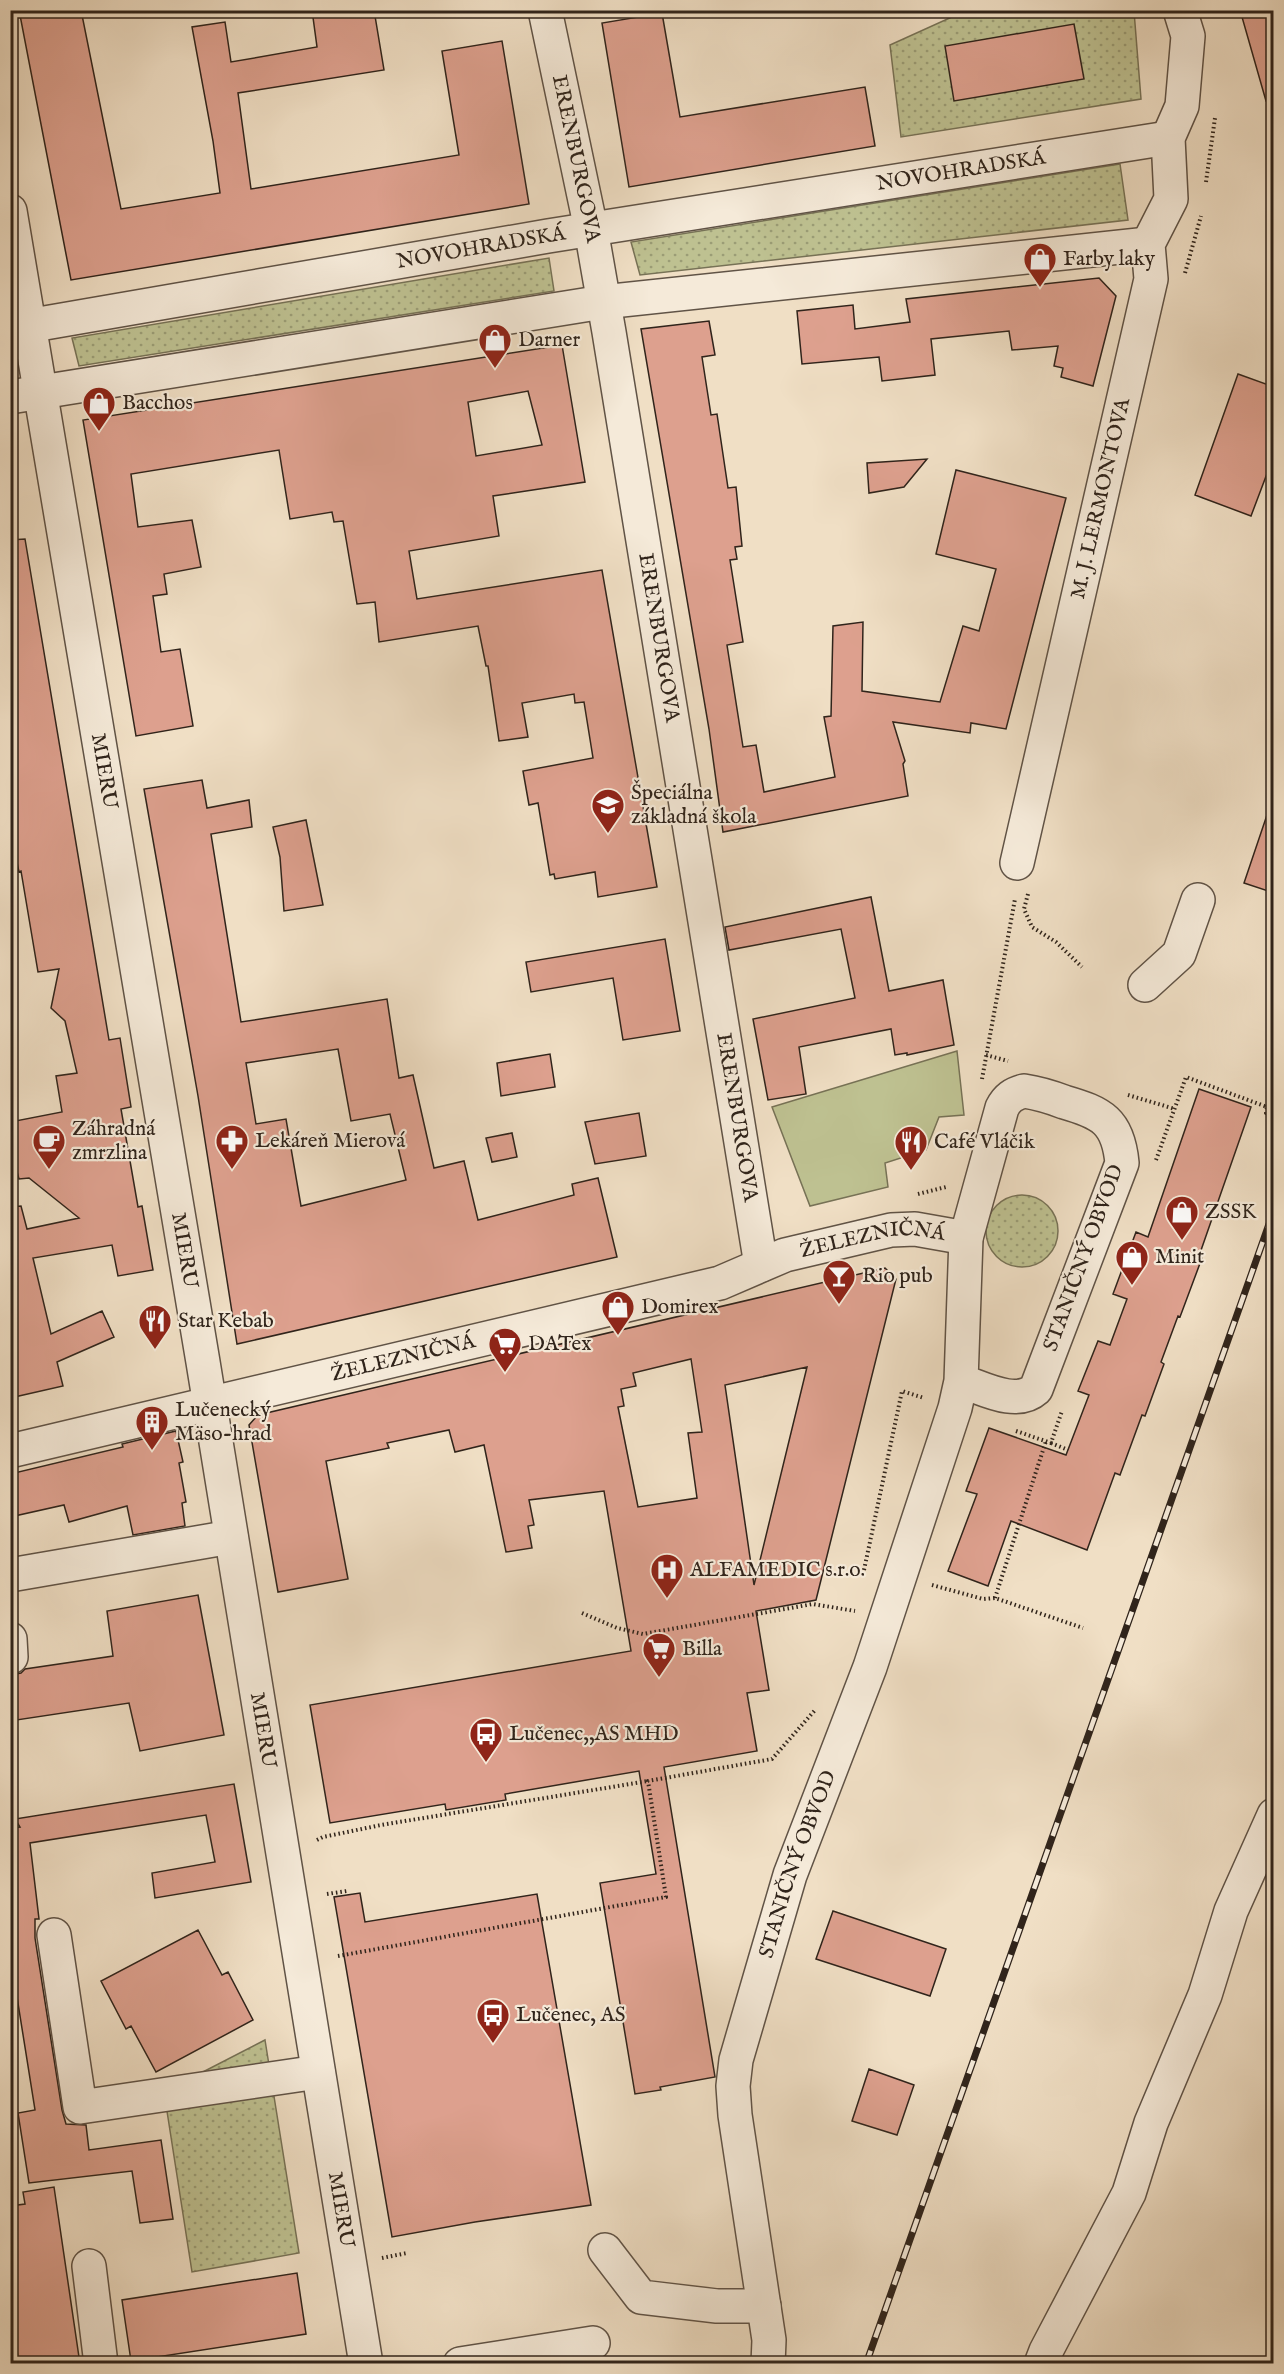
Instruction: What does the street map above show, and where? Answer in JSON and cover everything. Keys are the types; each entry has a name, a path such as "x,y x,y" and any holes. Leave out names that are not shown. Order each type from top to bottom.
{"street":[{"name":"ERENBURGOVA","path":"545,10 591,230 761,1264"},
{"path":"25,395 603,302 1148,244 1171,199 1168,138 1182,106 1188,36 1180,10"},
{"name":"NOVOHRADSKÁ","path":"20,328 591,230 1168,138"},
{"name":"MIERU","path":"10,211 25,395 210,1405 366,2364"},
{"name":"M. J. LERMONTOVA","path":"1017,863 1151,279 1148,244"},
{"path":"1145,985 1179,954 1198,900"},
{"name":"STANIČNÝ OBVOD","path":"768,2364 769,2340 735,2115 733,2086 736,2060 790,1875 870,1667 958,1394 966,1238 1002,1108 1007,1100 1024,1091 1091,1109 1109,1124 1120,1148 1122,1163 1036,1389 1030,1394 1017,1398 958,1394"},
{"name":"ŽELEZNIČNÁ","path":"10,1451 720,1283 785,1255 891,1230 915,1229 966,1238"},
{"path":"10,1575 231,1537"},
{"path":"10,1639 11,1657"},
{"path":"1041,2364 1129,2193 1151,2123 1205,1995 1231,1911 1274,1815"},
{"path":"54,1935 80,2107 318,2072"},
{"path":"605,2250 642,2297 717,2306 764,2306"},
{"path":"89,2266 101,2364"},
{"path":"460,2364 593,2343"}],"path":[{"path":"1205,184 1215,113"},
{"path":"1185,274 1202,207"},
{"path":"981,1086 995,996 1015,899"},
{"path":"1024,909 1032,927 1056,942 1082,967"},
{"path":"1155,1161 1186,1077 1267,1107"},
{"path":"1274,1082 1266,1113 1274,1116"},
{"path":"908,1196 948,1186"},
{"path":"863,1576 902,1391 958,1394"},
{"path":"995,1598 1048,1442 1062,1410"},
{"path":"1014,1430 1068,1450"},
{"path":"900,1573 935,1586 983,1599 995,1598 1083,1629"},
{"path":"853,1623 858,1600"},
{"path":"582,1613 617,1628 643,1634 813,1604 856,1611"},
{"path":"317,1840 381,1825 648,1782 772,1759 819,1707"},
{"path":"338,1956 666,1897 648,1782"},
{"path":"327,1894 347,1891"}],"green space":[{"path":"965,11 1134,11 1141,99 901,137 890,45"},
{"path":"1120,164 1128,220 640,275 631,242"},
{"path":"549,258 554,291 79,366 72,338"},
{"path":"957,1051 964,1115 939,1117 926,1150 885,1163 888,1187 810,1206 772,1107"},
{"path":"1029,1195 1048,1205 1056,1217 1058,1231 1056,1245 1048,1257 1036,1265 1015,1267 996,1257 988,1245 986,1224 996,1205 1008,1197"},
{"path":"265,2040 299,2253 192,2272 164,2092"}],"building":[{"path":"19,10 81,10 121,209 220,193 192,27 225,22 231,62 317,47 312,10 374,10 384,70 238,93 251,189 459,155 442,51 502,41 529,204 71,280"},
{"path":"1240,10 1270,10 1274,24 1274,100 1266,101"},
{"path":"662,13 680,117 865,87 875,146 629,187 602,23"},
{"path":"1074,24 1084,79 954,101 945,46"},
{"path":"1099,278 1116,296 1093,386 1061,377 1063,368 1054,366 1058,346 1012,350 1009,331 931,339 935,375 882,381 879,357 802,364 797,311 853,305 855,329 910,322 906,299"},
{"path":"709,321 715,355 702,357 711,415 717,414 728,488 736,487 742,546 735,547 737,559 730,560 743,642 727,645 743,747 756,745 764,792 835,777 824,717 831,716 833,626 863,622 862,691 940,702 963,626 979,631 996,569 936,554 956,470 1066,498 1006,729 971,723 970,733 893,722 905,761 903,764 908,796 723,832 709,729 641,329"},
{"path":"562,345 585,482 493,496 499,536 409,551 417,599 602,570 657,887 598,897 595,872 555,879 554,874 550,875 538,803 529,805 523,771 593,758 584,702 575,703 574,694 522,703 528,737 499,741 488,666 486,666 478,626 379,642 375,602 357,604 343,521 334,522 332,512 290,519 279,450 131,474 138,527 192,520 201,567 164,574 167,594 153,596 161,652 180,649 193,726 136,736 83,420","holes":["528,391 542,445 476,456 468,402"]},
{"path":"1238,374 1274,387 1274,455 1251,516 1195,495"},
{"path":"927,459 904,487 869,493 867,463"},
{"path":"25,539 109,1040 120,1038 131,1107 121,1109 138,1207 142,1206 153,1270 118,1276 112,1245 33,1258 51,1334 102,1311 114,1337 57,1362 63,1386 10,1398 10,1207 21,1206 27,1229 79,1218 29,1178 19,1179 10,1146 10,1122 62,1112 56,1076 77,1073 65,1021 51,1008 59,969 38,972 21,871 19,872 10,829 10,540"},
{"path":"202,780 207,808 249,800 252,827 211,834 241,1022 387,999 399,1078 413,1075 434,1168 464,1161 478,1220 574,1195 572,1184 598,1178 617,1257 237,1344 198,1096 144,789","holes":["338,1049 351,1121 390,1114 406,1180 301,1206 286,1119 256,1124 246,1063"]},
{"path":"1269,809 1274,809 1274,893 1244,883"},
{"path":"306,820 323,905 284,911 280,857 273,827"},
{"path":"871,897 889,991 943,980 954,1045 907,1055 907,1053 895,1055 891,1029 799,1047 806,1094 768,1100 753,1019 855,998 841,929 729,950 725,927"},
{"path":"665,939 680,1031 623,1040 613,978 531,992 526,962"},
{"path":"550,1054 555,1087 501,1096 497,1063"},
{"path":"1199,1089 1251,1107 1199,1256 1202,1258 1161,1362 1164,1364 1145,1416 1142,1415 1120,1475 1115,1473 1087,1550 1011,1521 988,1586 948,1571 977,1494 966,1491 989,1428 1066,1455 1089,1395 1078,1391 1098,1341 1110,1345 1127,1299 1113,1294 1136,1232 1148,1237"},
{"path":"639,1113 646,1156 595,1164 585,1122"},
{"path":"512,1133 517,1157 492,1162 486,1138"},
{"path":"885,1268 896,1279 816,1600 756,1611 769,1690 747,1693 757,1751 664,1767 715,2077 635,2094 600,1883 656,1874 639,1771 505,1794 506,1800 446,1810 445,1804 330,1823 310,1705 631,1651 604,1491 529,1500 534,1525 528,1526 532,1548 506,1552 484,1445 455,1452 449,1430 387,1443 389,1448 326,1461 348,1579 278,1592 249,1425 258,1415","holes":["691,1359 702,1432 688,1433 697,1498 638,1507 618,1407 624,1406 621,1389 636,1386 633,1373","807,1367 754,1585 725,1385"]},
{"path":"176,1431 183,1462 179,1463 186,1502 182,1503 185,1526 133,1535 127,1506 69,1522 64,1505 10,1517 10,1474 123,1447 122,1444"},
{"path":"198,1595 224,1735 140,1751 129,1703 10,1721 10,1675 21,1673 25,1669 113,1656 107,1611"},
{"path":"234,1784 251,1882 155,1898 152,1873 215,1862 206,1815 30,1843 39,1919 35,1919 35,1938 66,2124 86,2125 89,2150 161,2140 173,2219 140,2223 132,2171 29,2183 18,2113 35,2110 10,1953 10,1828 20,1827 15,1819"},
{"path":"360,1893 365,1922 537,1894 591,2205 392,2237 334,1897"},
{"path":"833,1911 946,1949 930,1996 816,1959"},
{"path":"198,1930 222,1975 228,1972 253,2020 156,2072 131,2026 126,2029 101,1981"},
{"path":"869,2069 914,2085 897,2135 852,2121"},
{"path":"54,2187 80,2364 19,2364 10,2306 10,2206 25,2204 23,2192"},
{"path":"297,2273 306,2334 131,2361 122,2300"}],"railway":[{"path":"866,2364 1274,1210"}],"place":[{"name":"Farby laky","path":"1040,288"},
{"name":"Darner","path":"495,369"},
{"name":"Bacchos","path":"99,432"},
{"name":"Špeciálna základná škola","path":"608,834"},
{"name":"Záhradná zmrzlina","path":"49,1170"},
{"name":"Lekáreň Mierová","path":"232,1170"},
{"name":"Café Vláčik","path":"911,1171"},
{"name":"ZSSK","path":"1182,1241"},
{"name":"Minit","path":"1132,1286"},
{"name":"Rio pub","path":"839,1305"},
{"name":"Domirex","path":"618,1336"},
{"name":"Star Kebab","path":"155,1350"},
{"name":"DATex","path":"505,1373"},
{"name":"Lučenecký Mäso-hrad","path":"152,1451"},
{"name":"ALFAMEDIC s.r.o.","path":"667,1599"},
{"name":"Billa","path":"659,1678"},
{"name":"Lučenec,,AS MHD","path":"486,1763"},
{"name":"Lučenec, AS","path":"493,2044"}]}
